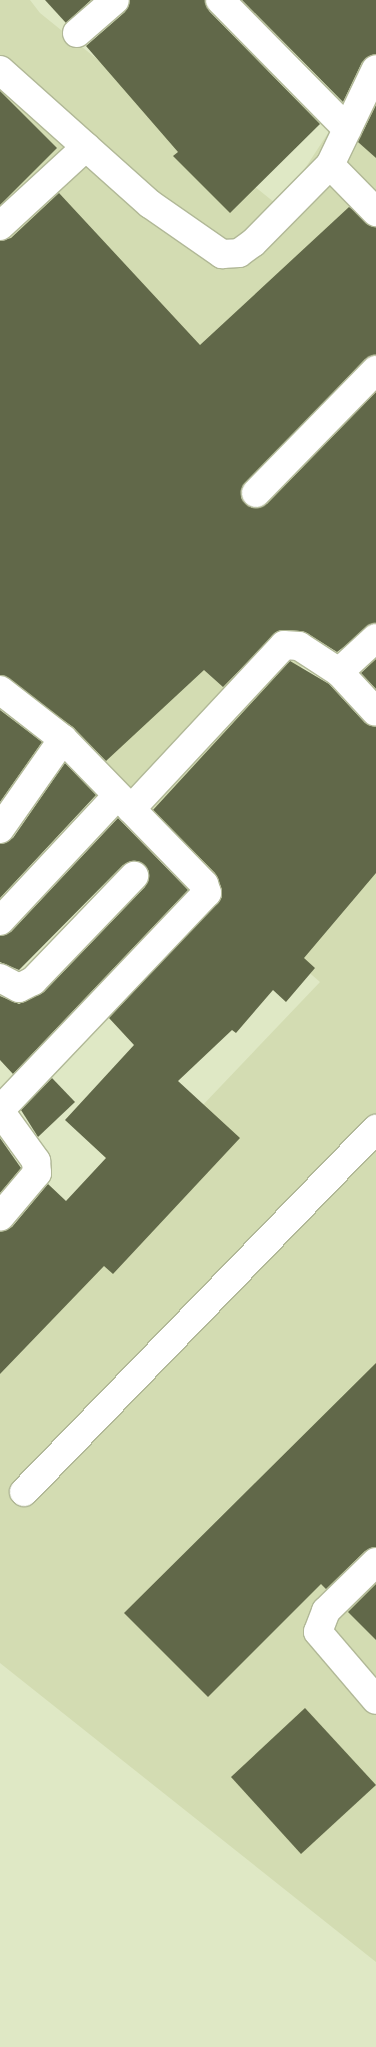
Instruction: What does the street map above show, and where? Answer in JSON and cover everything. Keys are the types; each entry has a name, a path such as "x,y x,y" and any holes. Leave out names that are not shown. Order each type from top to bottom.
{"street":[{"path":"77,33 115,0"},
{"path":"220,0 347,129"},
{"path":"0,70 150,204 222,254 240,253 260,238 330,165 376,69"},
{"path":"0,226 86,147"},
{"path":"330,165 376,212"},
{"path":"256,493 376,370"},
{"path":"339,672 376,638"},
{"path":"0,921 124,803 284,645 299,646 339,672 376,712"},
{"path":"0,690 64,738 124,803 204,884 207,893 0,1111 36,1162 37,1173 0,1217"},
{"path":"0,829 64,738"},
{"path":"0,978 19,988 33,981 134,876"},
{"path":"24,1492 376,1128"},
{"path":"376,1562 326,1611 318,1632 376,1700"}],"shaded area":[{"path":"0,0 30,0 40,13 280,207 341,113 376,149 376,418 331,621 256,739 376,849 376,1962 0,1663 0,1318 320,982 0,704"}],"building":[{"path":"45,0 91,0 66,23"},
{"path":"130,0 205,0 209,11 320,124 230,213 173,156 178,152 86,46 125,12"},
{"path":"242,0 376,0 376,54 362,62 343,102"},
{"path":"0,91 57,148 0,205"},
{"path":"376,105 376,158 358,142"},
{"path":"59,193 200,345 349,207 376,227 376,355 365,359 241,490 241,498 252,508 267,504 376,392 376,623 337,652 307,633 278,631 223,687 204,670 106,761 73,727 0,675 0,241 11,238"},
{"path":"376,659 376,689 361,673"},
{"path":"290,661 329,684 365,723 376,727 376,873 304,958 315,968 286,1002 273,990 236,1033 232,1030 178,1081 240,1138 113,1274 104,1266 0,1374 0,1232 12,1227 48,1184 66,1201 106,1158 65,1120 134,1045 109,1018 222,897 215,873 153,810"},
{"path":"0,710 42,742 0,802"},
{"path":"65,763 96,795 0,898 0,844 13,838"},
{"path":"118,818 188,890 13,1074 0,1060 0,996 19,1004 44,992 145,887 149,871 137,861 123,865 19,970 0,962 0,936 11,932"},
{"path":"52,1078 75,1102 38,1137 21,1110"},
{"path":"0,1138 21,1168 0,1193"},
{"path":"376,1363 376,1547 365,1551 326,1589 321,1584 208,1697 124,1613"},
{"path":"376,1584 376,1640 348,1612"},
{"path":"305,1708 376,1785 301,1854 231,1777"}]}
